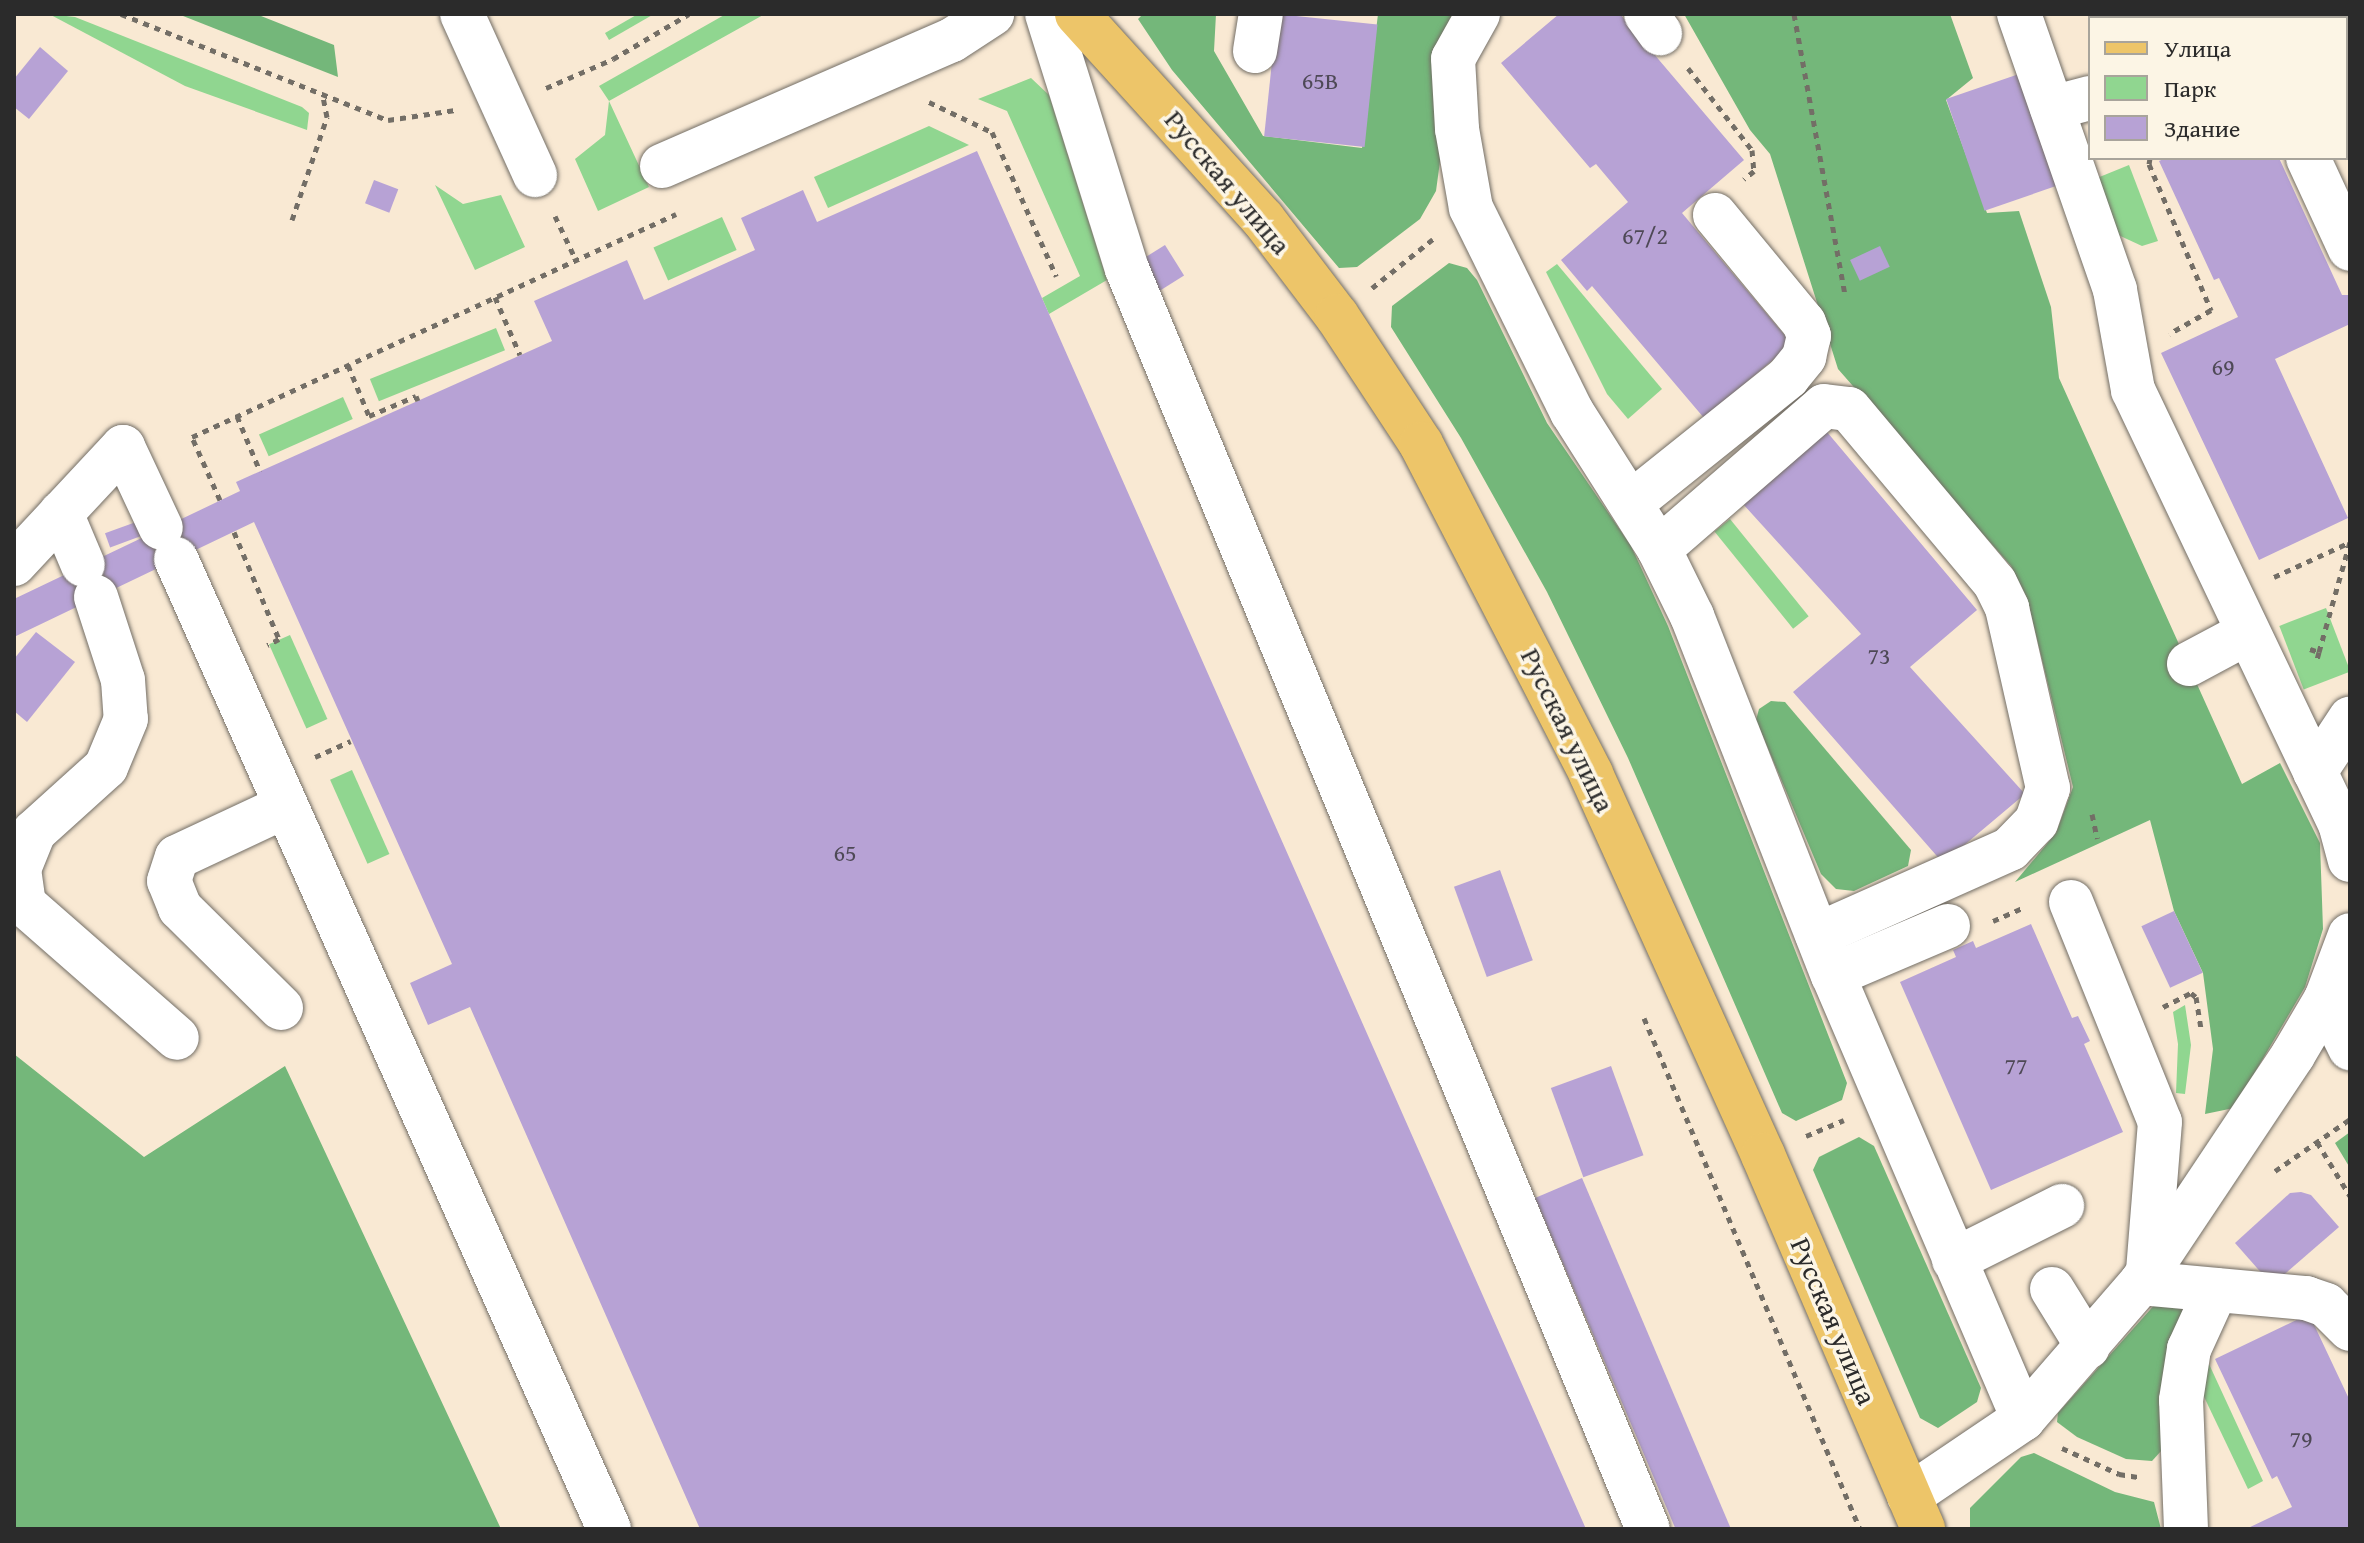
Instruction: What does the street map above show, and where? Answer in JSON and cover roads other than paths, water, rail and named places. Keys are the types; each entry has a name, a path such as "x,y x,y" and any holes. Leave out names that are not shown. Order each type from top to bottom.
{"main road":[{"name":"Русская улица","path":"1077,14 1263,219 1337,316 1421,444 1591,774 1916,1513"}],"lane":[{"path":"462,14 535,175"},
{"path":"662,166 952,40 992,14"},
{"path":"1047,14 1127,269 1648,1529"},
{"path":"1478,14 1453,59 1457,129 1471,208 1572,412 1659,549 1692,616 1833,975 2023,1419"},
{"path":"2019,14 2071,103 2115,290 2133,390 2238,615 2347,835"},
{"path":"2309,160 2350,249"},
{"path":"1631,503 1788,377 1804,357 1809,336 1804,323 1715,215"},
{"path":"1659,549 1824,406 1849,409 1995,583 2007,608 2048,788 2036,822 2010,849 1817,935"},
{"path":"14,564 123,447 609,1529"},
{"path":"61,513 89,581 123,680 126,719 106,767 34,832 19,869 24,904 177,1038"},
{"path":"2189,664 2238,615"},
{"path":"2315,772 2350,719"},
{"path":"281,1008 180,908 169,881 177,857 286,806"},
{"path":"2071,902 2160,1122 2144,1278"},
{"path":"1833,975 1948,926"},
{"path":"1916,1513 2023,1419 2088,1347 2144,1278 2326,999 2350,935"},
{"path":"2326,999 2350,1048"},
{"path":"1954,1260 2062,1206"},
{"path":"2144,1278 2216,1290 2306,1298 2326,1305 2350,1329"},
{"path":"2052,1289 2088,1347"},
{"path":"2186,1529 2181,1400 2189,1349 2216,1290"}]}
